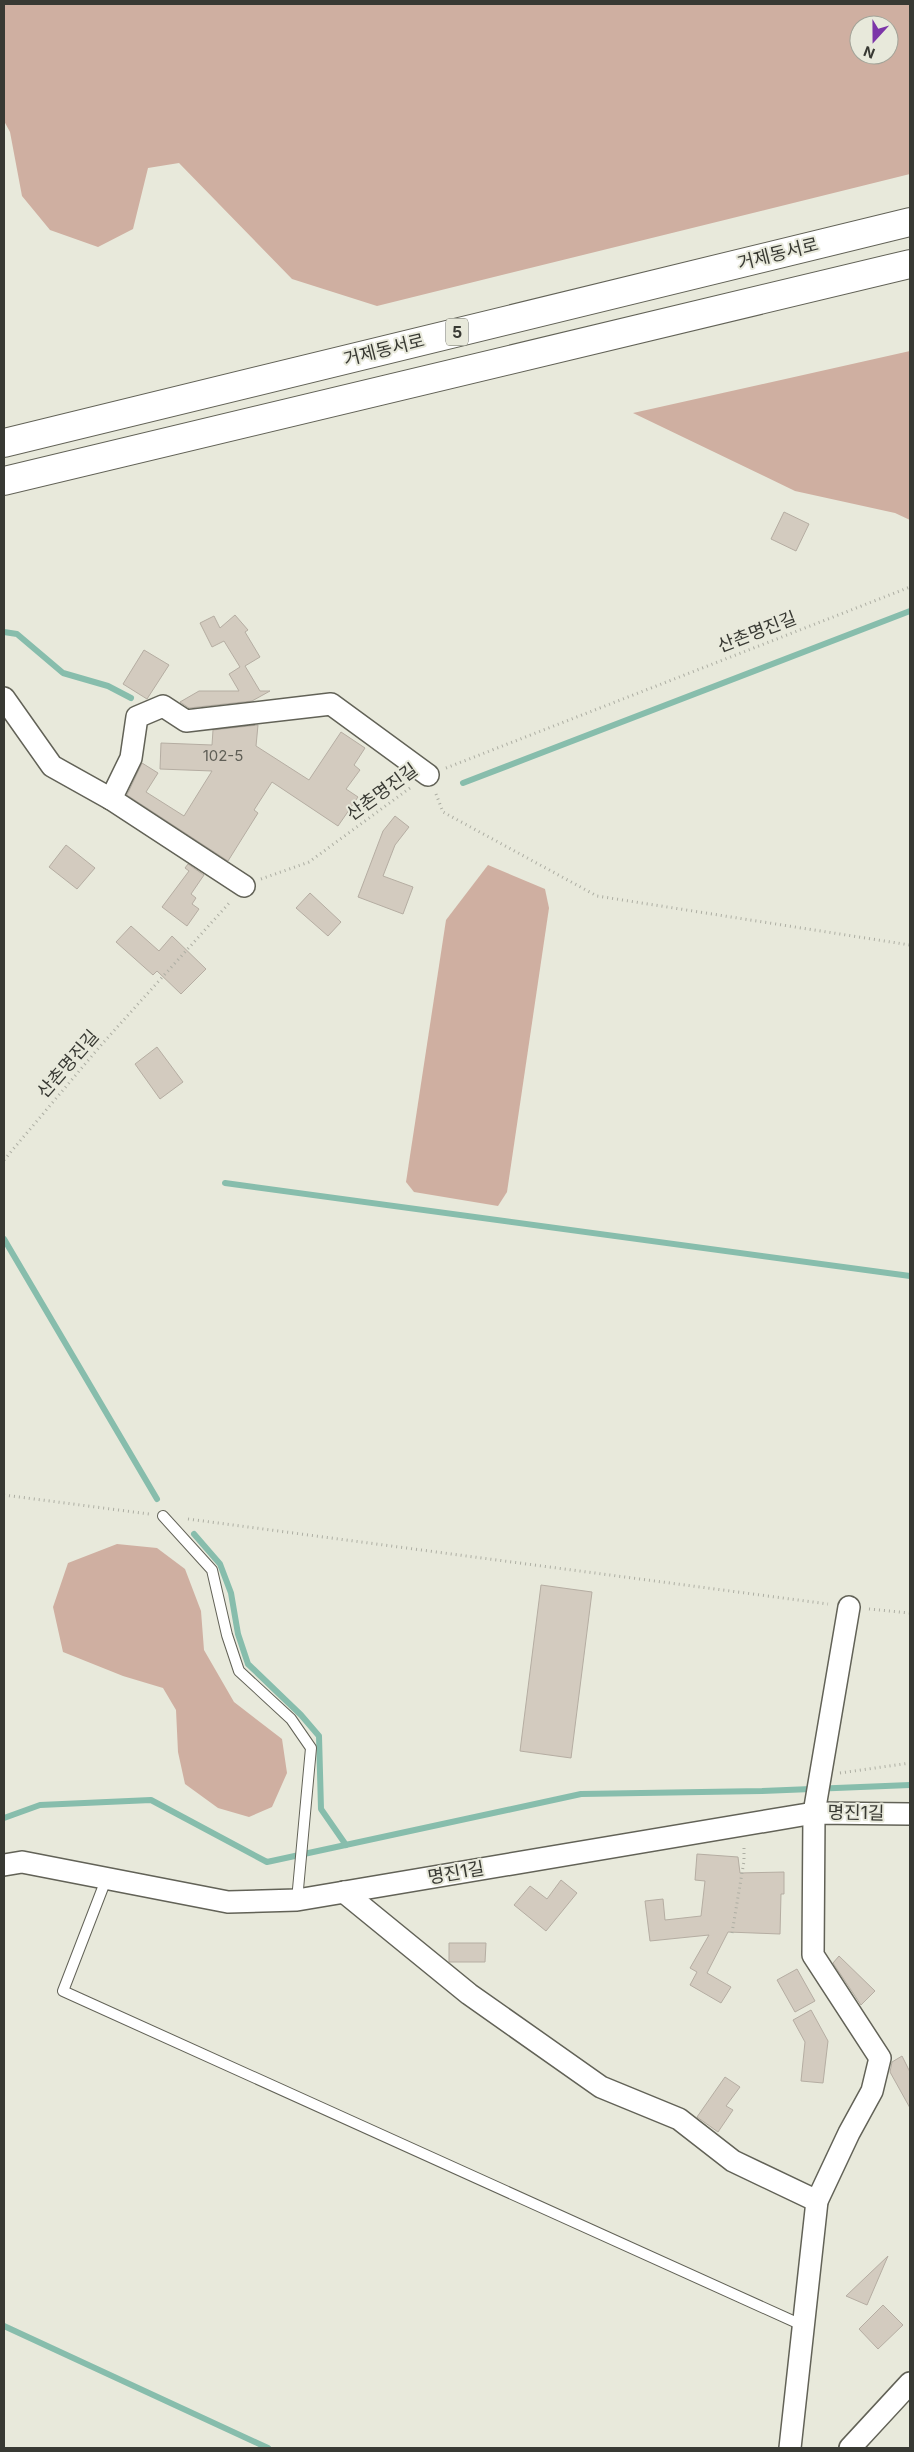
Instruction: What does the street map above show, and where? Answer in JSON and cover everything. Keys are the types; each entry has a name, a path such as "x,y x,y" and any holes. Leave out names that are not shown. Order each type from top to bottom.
{"main road":[{"name":"거제동서로","path":"4,443 910,222"},
{"name":"5","path":"4,481 910,264"}],"street":[{"path":"4,698 52,766 111,799 244,886"},
{"path":"111,799 130,758 138,717 162,706 186,721 331,704 428,775"},
{"path":"790,2448 818,2201 848,2133 872,2091 880,2058 812,1955 814,1813 849,1607"},
{"name":"명진1길","path":"4,1866 22,1862 228,1902 297,1900 814,1813 910,1814"},
{"path":"344,1892 469,1994 601,2087 679,2119 733,2162 818,2201"},
{"path":"850,2448 910,2383"}],"lane":[{"path":"163,1516 212,1570 227,1635 239,1671 291,1719 312,1748 297,1900"},
{"path":"106,1877 63,1991 804,2326"}],"path":[{"name":"산촌명진길","path":"4,1160 102,1044 244,886 309,862 428,775 910,587"},
{"path":"428,775 443,812 597,896 910,944"},
{"path":"4,1495 849,1607 910,1613"},
{"path":"820,1775 910,1763"},
{"path":"732,1933 744,1861 744,1824"}],"shaded area":[{"path":"4,4 910,4 910,174 377,306 292,279 179,163 148,168 133,229 98,247 50,230 22,196 10,132 4,121"},
{"path":"910,351 910,520 895,513 795,491 633,413"},
{"path":"488,865 545,889 549,908 507,1192 498,1206 414,1192 406,1182 446,920"},
{"path":"117,1544 157,1548 185,1569 201,1611 204,1650 234,1702 282,1739 287,1773 272,1807 249,1817 218,1808 185,1784 178,1752 176,1710 163,1688 123,1676 63,1652 53,1607 68,1563"}],"building":[{"path":"784,512 809,524 796,551 771,539"},
{"path":"235,615 248,630 245,632 260,657 245,666 260,691 270,691 252,701 189,708 180,702 199,691 239,691 229,674 240,667 224,641 212,647 200,623 214,616 220,628"},
{"path":"144,650 169,665 147,699 123,684"},
{"path":"258,725 256,746 309,780 341,732 365,748 354,765 360,770 346,789 358,797 338,826 272,782 254,810 258,813 228,861 127,795 142,763 158,773 146,792 184,816 212,771 160,769 161,743 212,745 213,730"},
{"path":"395,816 409,827 395,845 383,876 413,887 403,914 358,897 383,831"},
{"path":"66,845 95,868 77,889 49,867"},
{"path":"188,864 204,875 191,894 196,898 192,904 199,909 187,926 162,907 189,871 185,868"},
{"path":"310,893 341,922 328,936 296,908"},
{"path":"131,926 159,951 172,936 206,969 181,994 157,971 153,975 116,942"},
{"path":"157,1047 183,1082 160,1099 135,1064"},
{"path":"541,1585 592,1592 571,1758 520,1751"},
{"path":"697,1854 738,1857 740,1873 784,1872 784,1894 781,1894 780,1934 728,1932 707,1973 731,1987 721,2003 690,1985 697,1972 690,1968 709,1935 650,1941 645,1901 663,1899 665,1920 701,1916 705,1881 695,1880"},
{"path":"561,1880 577,1893 546,1931 514,1905 530,1886 547,1899"},
{"path":"449,1943 486,1943 485,1962 449,1962"},
{"path":"839,1956 875,1991 861,2005 833,1963"},
{"path":"797,1969 815,2001 795,2012 777,1980"},
{"path":"811,2010 828,2041 823,2083 801,2081 805,2042 793,2020"},
{"path":"902,2056 910,2072 910,2108 890,2072 892,2062"},
{"path":"725,2077 740,2087 726,2106 733,2110 718,2132 697,2117"},
{"path":"888,2256 867,2305 846,2296"},
{"path":"883,2305 903,2325 878,2349 859,2329"}],"waterway":[{"path":"463,783 910,611"},
{"path":"4,632 17,634 63,673 108,686 131,698"},
{"path":"225,1183 910,1276"},
{"path":"4,1239 157,1499"},
{"path":"194,1534 220,1564 231,1593 238,1634 248,1664 301,1715 319,1736 321,1809 346,1845"},
{"path":"4,1818 40,1805 151,1800 267,1862 581,1794 762,1791 910,1785"},
{"path":"4,2326 268,2448"}]}
